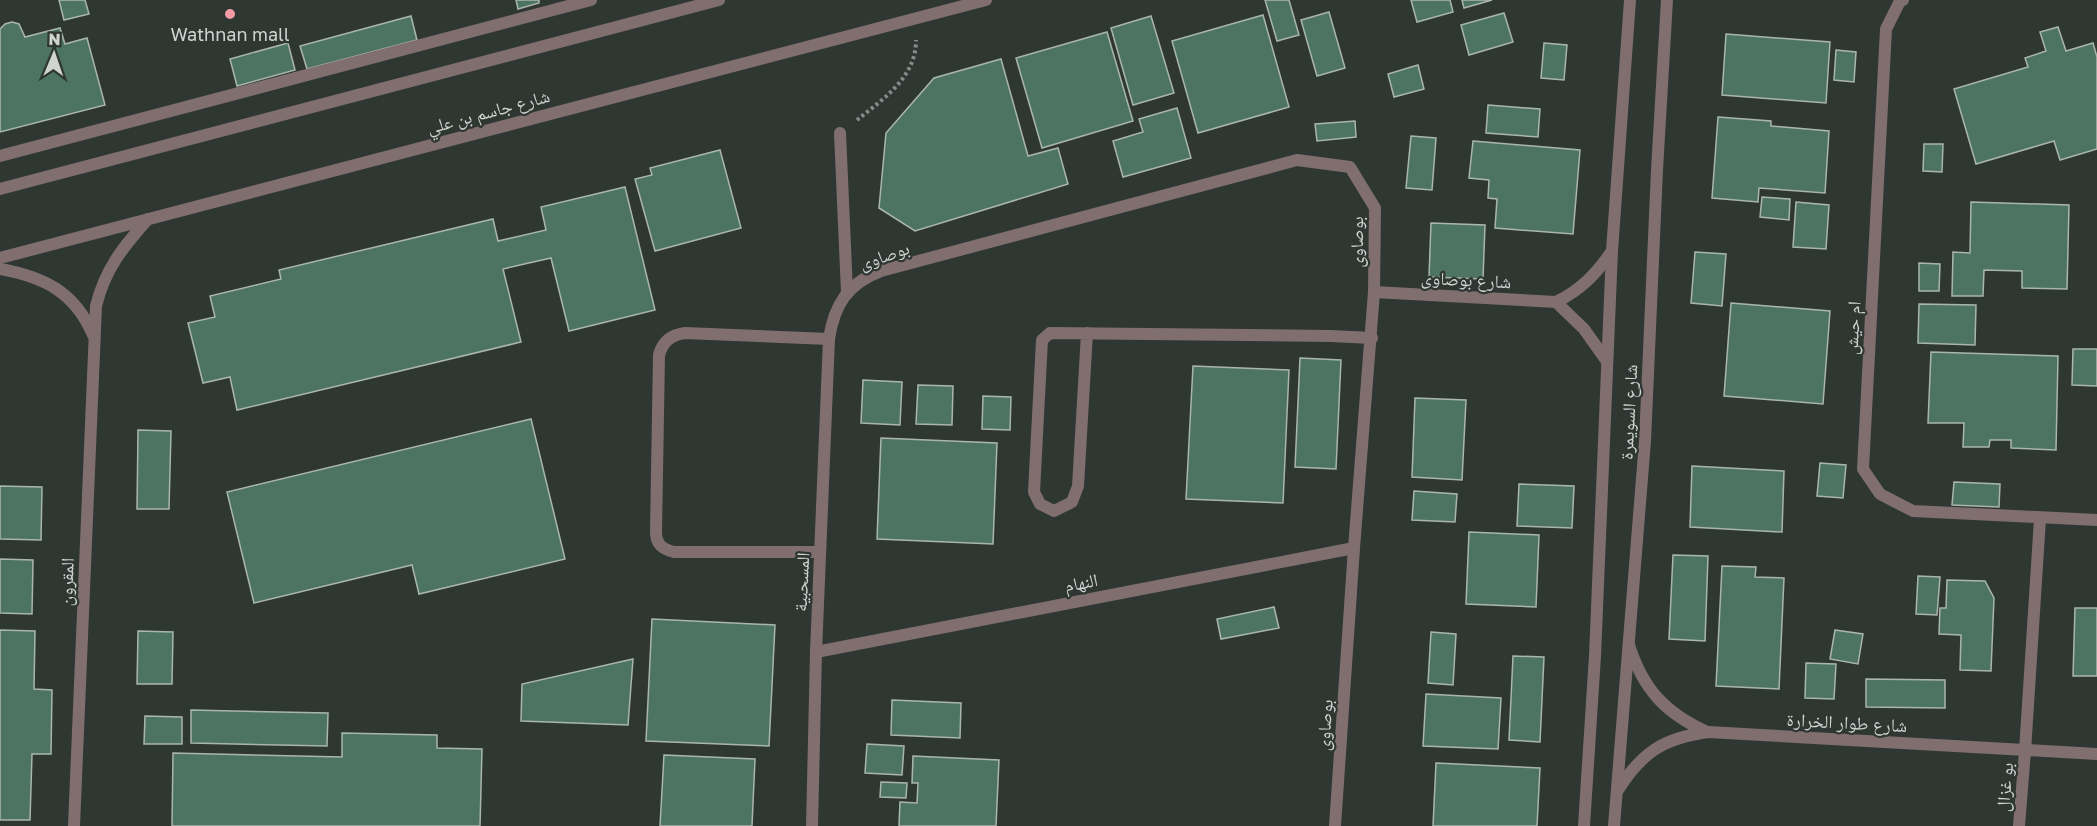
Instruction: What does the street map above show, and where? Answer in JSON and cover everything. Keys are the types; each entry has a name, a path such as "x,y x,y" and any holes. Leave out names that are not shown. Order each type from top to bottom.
{"street":[{"path":"0,156 591,0"},
{"path":"0,189 719,0"},
{"name":"شارع جاسم بن علي","path":"0,258 986,0"},
{"name":"شارع السويمرة","path":"1584,826 1595,656 1612,251 1630,0"},
{"name":"شارع السويمرة","path":"1614,826 1645,441 1667,0"},
{"name":"ام حيش","path":"1903,0 1900,1 1886,29 1863,469 1880,494 1913,512 2097,520"},
{"path":"840,133 848,292"},
{"name":"بوصاوى","path":"829,339 834,314 848,292 868,276 881,271 1296,160 1350,166 1375,208 1374,292 1335,826"},
{"name":"المقرون","path":"74,826 96,306 101,284 126,243 148,219"},
{"path":"1606,360 1584,329 1556,302 1588,282 1612,251"},
{"name":"المقرون","path":"0,269 23,273 52,285 86,318 94,339"},
{"name":"شارع بوصاوى","path":"1374,292 1556,302"},
{"path":"820,552 674,552 660,546 656,539 659,355 662,345 668,339 676,334 685,333 829,339"},
{"path":"1088,333 1078,486 1072,502 1054,511 1040,504 1034,492 1042,339 1050,333 1088,333 1331,336 1372,338"},
{"name":"المسحبية","path":"812,826 816,652 829,339"},
{"path":"2025,751 2040,519"},
{"name":"النهام","path":"816,652 1354,548"},
{"path":"1629,645 1640,674 1657,699 1689,724 1708,732"},
{"name":"شارع طوار الخرارة","path":"1618,790 1630,771 1645,755 1664,743 1708,732 2097,754"},
{"name":"بو غزال","path":"2019,826 2025,751"}],"path":[{"path":"840,133 895,90 912,66 916,43 911,20"}],"building":[{"path":"59,0 85,0 89,14 64,20"},
{"path":"516,0 539,0 539,3 518,9"},
{"path":"1265,0 1289,0 1299,35 1277,41"},
{"path":"1411,0 1450,0 1453,12 1417,22"},
{"path":"1462,0 1492,0 1464,8"},
{"path":"1329,12 1345,68 1317,76 1301,20"},
{"path":"1504,13 1513,42 1469,55 1461,25"},
{"path":"1263,15 1289,107 1198,133 1172,41"},
{"path":"411,16 417,40 307,69 300,46"},
{"path":"1151,16 1174,93 1133,105 1111,28"},
{"path":"12,22 19,24 25,37 60,28 65,44 87,38 105,105 0,132 0,29"},
{"path":"2058,27 2066,51 2093,43 2097,57 2097,149 2060,160 2054,141 1976,164 1954,89 2028,67 2025,58 2046,51 2040,32"},
{"path":"1107,32 1133,121 1042,148 1016,58"},
{"path":"1726,34 1830,42 1826,103 1722,95"},
{"path":"288,43 295,70 237,86 230,59"},
{"path":"1544,43 1567,45 1564,80 1541,78"},
{"path":"1836,50 1856,52 1854,82 1834,80"},
{"path":"1001,59 1028,156 1058,148 1068,184 915,231 879,208 886,133 934,78"},
{"path":"1418,65 1424,89 1394,97 1388,74"},
{"path":"1488,105 1540,109 1538,137 1486,133"},
{"path":"1177,108 1191,158 1123,177 1113,141 1143,132 1139,119"},
{"path":"1718,117 1771,121 1771,126 1829,131 1825,193 1759,188 1758,202 1712,198"},
{"path":"1355,121 1356,137 1317,141 1315,124"},
{"path":"1411,136 1436,138 1432,190 1406,188"},
{"path":"1473,141 1580,150 1573,234 1495,228 1497,199 1488,198 1489,180 1469,178"},
{"path":"1924,144 1943,144 1942,172 1923,171"},
{"path":"720,150 741,228 655,251 635,179 652,175 650,168"},
{"path":"625,187 655,310 569,331 551,258 503,269 521,342 237,410 230,377 203,383 188,323 215,317 210,296 281,279 279,270 493,219 498,241 546,230 541,207"},
{"path":"1762,197 1790,199 1789,220 1760,217"},
{"path":"1796,202 1829,205 1826,249 1793,247"},
{"path":"1971,202 2069,205 2067,289 2022,288 2022,271 1984,270 1983,296 1952,296 1953,252 1970,253"},
{"path":"1431,223 1485,225 1483,279 1429,277"},
{"path":"1695,252 1726,254 1722,306 1691,303"},
{"path":"1919,263 1940,264 1939,291 1919,291"},
{"path":"1731,303 1830,311 1823,404 1724,396"},
{"path":"1919,304 1976,305 1975,345 1918,343"},
{"path":"2073,349 2097,349 2097,386 2072,385"},
{"path":"1931,352 2058,356 2056,450 2011,448 2011,440 1990,440 1989,447 1963,447 1964,423 1928,423"},
{"path":"1300,358 1341,360 1336,469 1295,467"},
{"path":"1193,366 1289,370 1283,503 1186,499"},
{"path":"863,380 902,382 900,425 861,423"},
{"path":"918,385 953,386 952,425 916,424"},
{"path":"983,396 1011,397 1010,430 982,429"},
{"path":"1415,398 1466,400 1462,480 1412,477"},
{"path":"531,419 565,559 419,594 412,565 254,603 227,492"},
{"path":"138,430 171,431 169,509 137,509"},
{"path":"881,438 997,443 993,544 877,539"},
{"path":"1820,463 1846,465 1843,498 1817,496"},
{"path":"1692,466 1784,471 1782,532 1690,527"},
{"path":"1954,482 2000,484 1999,507 1952,505"},
{"path":"1519,484 1574,486 1572,528 1517,526"},
{"path":"0,486 42,487 41,540 0,539"},
{"path":"1414,491 1457,494 1455,522 1412,520"},
{"path":"1469,532 1539,535 1536,607 1466,604"},
{"path":"1673,555 1708,556 1705,641 1669,639"},
{"path":"0,559 33,560 32,614 0,613"},
{"path":"1722,566 1756,567 1755,577 1784,578 1779,689 1716,686"},
{"path":"1918,576 1940,577 1937,615 1916,614"},
{"path":"1947,580 1985,581 1994,598 1991,671 1960,670 1961,635 1939,634 1940,608 1946,608"},
{"path":"1274,607 1279,628 1221,639 1217,619"},
{"path":"2075,608 2097,608 2097,676 2073,676"},
{"path":"652,619 775,625 769,746 646,741"},
{"path":"0,630 35,631 34,689 52,690 51,754 32,754 30,820 0,820"},
{"path":"1835,630 1863,634 1858,664 1830,659"},
{"path":"138,631 173,632 172,684 137,684"},
{"path":"1431,632 1456,634 1453,685 1428,683"},
{"path":"1513,656 1544,657 1540,742 1509,740"},
{"path":"633,659 628,725 521,721 522,684"},
{"path":"1806,663 1836,664 1834,699 1805,698"},
{"path":"1866,679 1945,680 1945,708 1866,707"},
{"path":"1426,694 1501,698 1498,749 1423,746"},
{"path":"892,700 961,703 960,738 891,735"},
{"path":"191,710 328,713 327,746 191,743"},
{"path":"145,716 182,717 182,744 144,744"},
{"path":"342,733 437,735 437,748 482,749 480,826 172,826 173,753 342,757"},
{"path":"867,744 904,746 902,775 865,773"},
{"path":"664,755 755,759 752,826 660,826"},
{"path":"913,756 999,760 996,826 899,826 900,802 917,803 918,783 912,783"},
{"path":"1436,763 1540,768 1537,826 1433,826"},
{"path":"881,782 907,783 906,798 880,797"}],"place":[{"name":"Wathnan mall","path":"230,14"}]}
